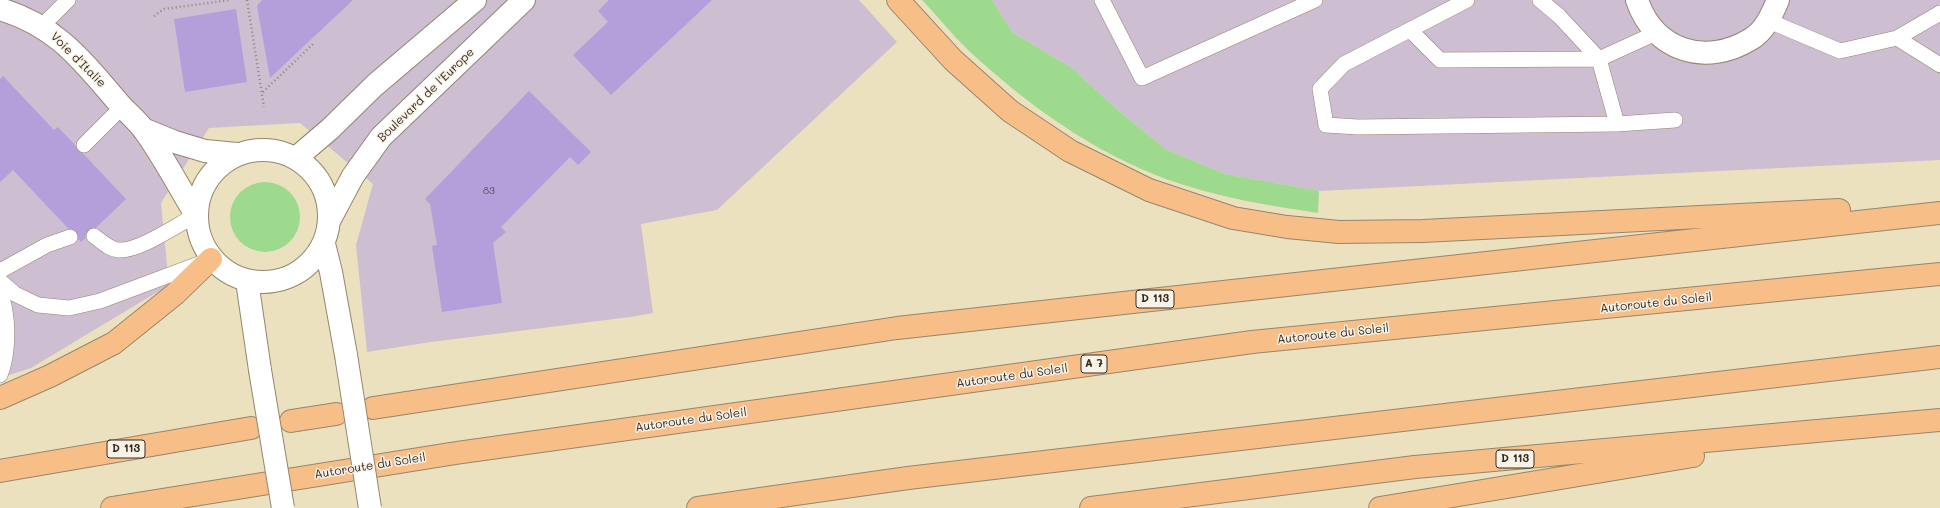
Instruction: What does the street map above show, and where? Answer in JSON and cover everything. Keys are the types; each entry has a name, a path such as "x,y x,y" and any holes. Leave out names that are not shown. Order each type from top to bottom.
{"main road":[{"path":"898,0 953,60 1010,111 1070,152 1149,190 1233,218 1287,227 1339,232 1423,231 1940,205"},
{"name":"D 113","path":"373,408 897,328 1940,212"},
{"path":"0,398 50,376 114,342 175,294 211,259"},
{"name":"Autoroute du Soleil","path":"112,508 252,484 456,453 1252,342 1940,274"},
{"path":"698,508 916,477 1940,358"},
{"path":"291,421 336,414"},
{"name":"D 113","path":"1092,508 1415,467 1877,427 1940,420"},
{"path":"1380,508 1481,490 1877,427"},
{"name":"D 113","path":"0,471 251,428"}],"street":[{"path":"296,158 375,85 475,0"},
{"name":"Boulevard de l'Europe","path":"329,221 353,176 381,137 524,0"},
{"path":"1637,0 1641,12 1656,33 1677,48 1691,52 1717,53 1751,39 1769,21 1778,0"},
{"name":"Voie d'Italie","path":"0,9 21,15 42,26 66,45 143,129 196,215"},
{"name":"Voie d'Italie","path":"143,129 175,142 205,151 237,154"},
{"path":"257,150 277,151 296,158 311,170 322,185 328,202 329,221 324,244 310,263 292,276 270,283 247,281 227,273 211,259 202,246 197,231 196,215 199,196 208,179 220,164 237,154 257,150"},
{"path":"324,244 331,272 346,355 370,508"},
{"path":"247,281 283,508"}],"lane":[{"path":"42,26 68,0"},
{"path":"1102,0 1142,78 1315,0"},
{"path":"1467,0 1344,64 1320,89 1326,125 1358,127 1617,124 1675,120"},
{"path":"1540,0 1559,16 1599,59 1617,124"},
{"path":"1769,21 1840,50 1898,38 1940,13"},
{"path":"1410,30 1440,60 1599,59 1656,33"},
{"path":"1898,38 1940,65"},
{"path":"84,146 122,107"},
{"path":"94,236 116,250 126,250 139,246 196,215"},
{"path":"0,271 47,245 70,237"},
{"path":"0,281 15,294 38,305 69,308 100,301 211,259"},
{"path":"0,293 5,304 6,338 0,375"}],"path":[{"path":"154,16 164,9 230,0"},
{"path":"247,0 264,107"},
{"path":"262,92 314,43"}],"shaded area":[{"path":"0,0 859,0 897,42 717,210 641,224 653,313 431,342 367,352 356,245 373,184 300,123 209,128 161,203 169,285 31,368 0,378"},
{"path":"992,0 1940,0 1940,160 1319,191 1225,174 1165,149 1113,106 1072,68 1013,33"}],"green space":[{"path":"922,0 992,0 1013,33 1072,68 1113,106 1165,149 1225,174 1319,191 1318,213 1250,202 1184,185 1128,163 1101,149 1049,117 1002,80 964,46"},
{"path":"258,182 272,182 285,188 294,197 298,203 300,217 298,231 290,242 279,250 272,252 258,252 251,250 240,242 232,231 230,224 230,210 232,203 240,192 251,184"}],"building":[{"path":"262,0 353,0 270,78 257,6"},
{"path":"609,0 712,0 611,95 573,55 608,22 598,11"},
{"path":"236,9 247,82 185,92 174,19"},
{"path":"3,76 54,130 58,127 126,199 81,242 13,170 0,182 0,79"},
{"path":"529,91 591,152 578,165 570,157 501,227 506,232 493,243 502,303 442,312 432,246 437,245 430,204 425,199"}]}
